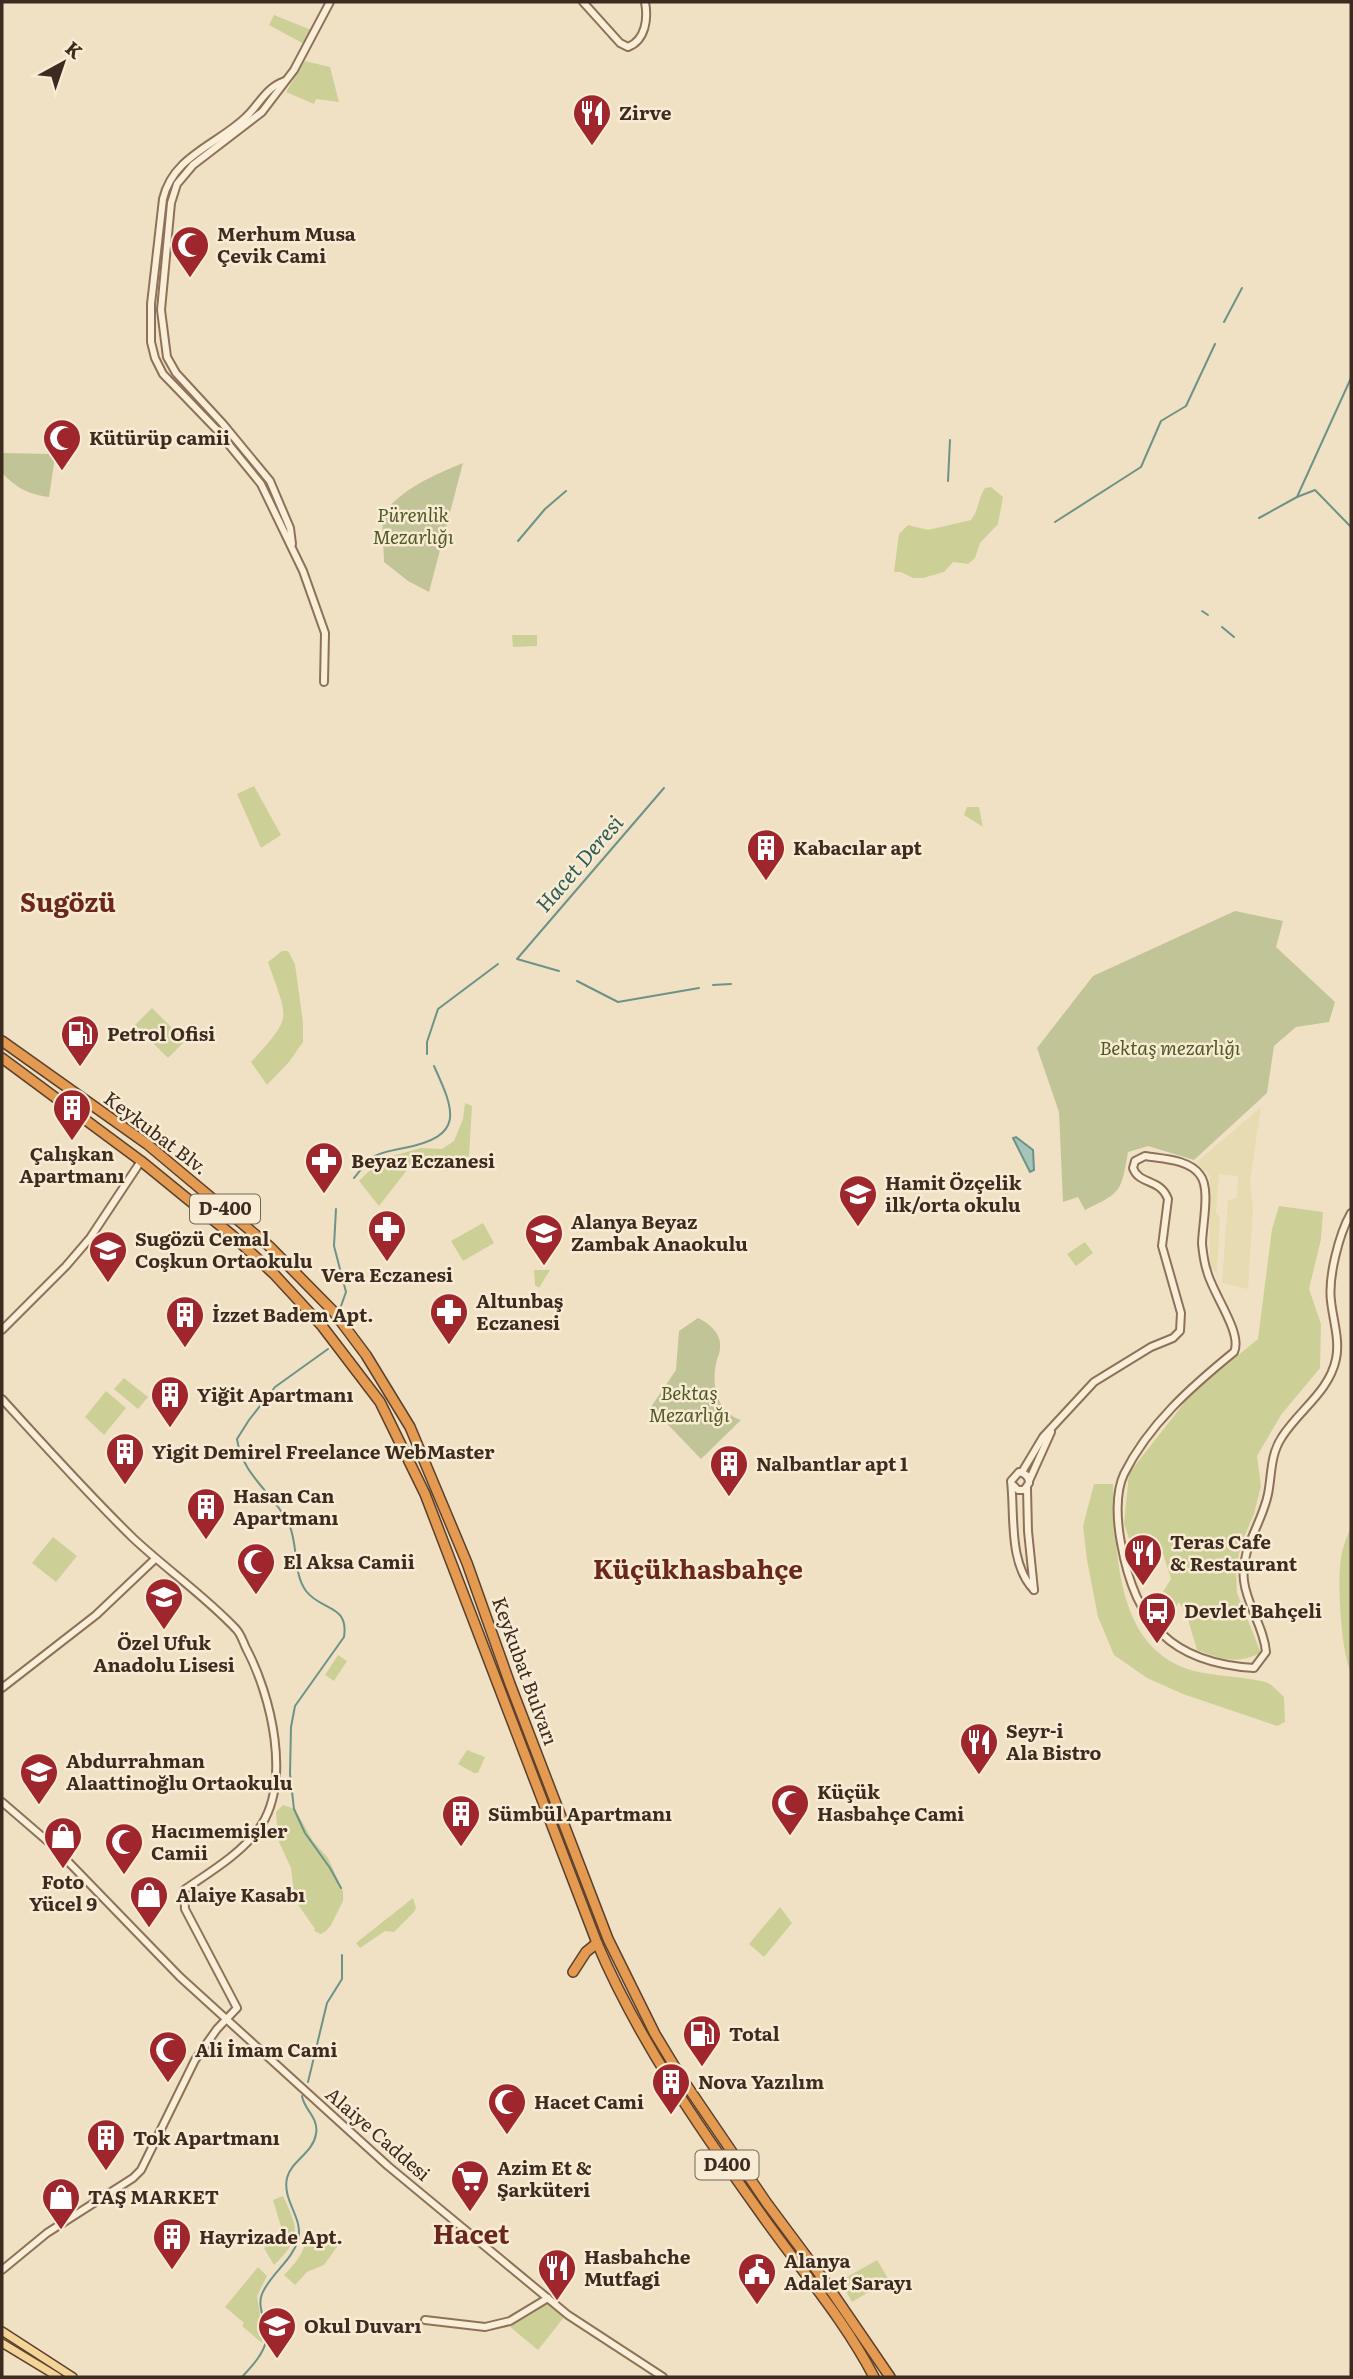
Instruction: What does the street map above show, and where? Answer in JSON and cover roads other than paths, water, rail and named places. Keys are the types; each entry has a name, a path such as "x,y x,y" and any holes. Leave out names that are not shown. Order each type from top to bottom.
{"highway":[{"name":"Keykubat Blv.","path":"2,1041 147,1144 269,1246 333,1311 366,1354 410,1427"},
{"name":"Keykubat Blv.","path":"2,1058 141,1161 233,1236 274,1274 314,1318 380,1402 402,1448"},
{"name":"Keykubat Bulvarı","path":"410,1427 467,1563 608,1939 655,2034 766,2202 853,2321"},
{"name":"Keykubat Bulvarı","path":"402,1448 425,1494 597,1942"},
{"path":"573,1972 586,1952 597,1942"},
{"name":"D400","path":"597,1942 647,2044 674,2087 877,2377"},
{"path":"853,2321 890,2377"},
{"path":"853,2321 896,2377"}],"main road":[{"path":"2,2331 73,2377"},
{"path":"2,2343 58,2377"}],"street":[{"path":"293,548 290,528 270,481 176,373 167,357 161,310 171,204 177,184 193,165 254,120 285,82 330,2"},
{"path":"583,2 620,43 628,47 641,36 646,19 645,2"},
{"path":"285,82 272,87 243,120 188,159 170,180 163,199 150,325 155,358 163,374 217,430 261,484 293,548 325,633 324,682"},
{"path":"1021,1472 1027,1475 1028,1484 1028,1531 1034,1590 1025,1576 1017,1549 1012,1484 1014,1475 1021,1472 1043,1437 1094,1382 1124,1362 1173,1338 1180,1331 1181,1313 1162,1246 1168,1199 1160,1185 1138,1177 1133,1168 1135,1161 1145,1156 1188,1165 1199,1173 1205,1183 1202,1245 1204,1258 1217,1297 1235,1335 1236,1346 1234,1352 1171,1408 1136,1453 1123,1477 1119,1493 1119,1531 1124,1562 1140,1608 1165,1638 1200,1660 1254,1668 1266,1652 1245,1589 1245,1557 1268,1496 1271,1462 1276,1449 1289,1427 1325,1386 1332,1372 1337,1345 1330,1297 1331,1282 1344,1228 1351,1213"},
{"path":"2,1331 90,1238 141,1161"},
{"path":"2,1399 90,1496 155,1559 238,1631 263,1686 273,1736 276,1774 272,1806 258,1830 229,1859 184,1890 185,1909 237,2008 226,2018 195,2060 141,2170 134,2178 47,2233 2,2270"},
{"path":"1012,1484 1018,1490 1028,1484 1051,1430"},
{"path":"2,1688 96,1615 155,1559"},
{"name":"Alaiye Caddesi","path":"2,1802 52,1845 180,1978 388,2166 568,2315 663,2377"},
{"path":"425,2320 485,2327 510,2321 548,2298"}],"water":[{"path":"1016,1137 1033,1150 1034,1170 1030,1172 1013,1138"}],"waterway":[{"path":"1224,322 1242,288"},
{"path":"1055,522 1141,467 1161,421 1186,406 1215,344"},
{"path":"1297,497 1351,378"},
{"path":"948,481 950,440"},
{"path":"1259,518 1315,490 1351,527"},
{"path":"518,541 545,509 566,491"},
{"path":"1202,611 1208,615"},
{"path":"1222,627 1234,637"},
{"name":"Hacet Deresi","path":"559,971 517,959 664,788"},
{"name":"Hacet Deresi","path":"427,1054 427,1042 438,1009 498,964"},
{"path":"577,981 618,1002 699,988"},
{"path":"713,985 731,984"},
{"name":"Hacet Deresi","path":"354,1178 376,1155 424,1143 446,1129 450,1120 450,1109 434,1066"},
{"name":"Hacet Deresi","path":"336,1209 334,1246 346,1292 341,1306"},
{"name":"Hacet Deresi","path":"328,1349 275,1387 237,1439 240,1452 251,1473 288,1522 299,1575 306,1591 338,1613 344,1626 344,1637 295,1706 291,1727 290,1774 294,1809 305,1833 341,1888"},
{"name":"Hacet Deresi","path":"308,2082 327,2003 342,1979 342,1955"},
{"name":"Hacet Deresi","path":"242,2377 253,2365 266,2341 262,2294 298,2240 298,2224 287,2194 287,2178 311,2146 316,2134 315,2123 302,2096"}],"place":[{"name":"Zirve","path":"592,147"},
{"name":"Merhum Musa Çevik Cami","path":"190,279"},
{"name":"Kütürüp camii","path":"62,472"},
{"name":"Kabacılar apt","path":"766,882"},
{"name":"Petrol Ofisi","path":"80,1068"},
{"name":"Çalışkan Apartmanı","path":"72,1142"},
{"name":"Beyaz Eczanesi","path":"324,1195"},
{"name":"Hamit Özçelik ilk/orta okulu","path":"858,1228"},
{"name":"Vera Eczanesi","path":"387,1263"},
{"name":"Alanya Beyaz Zambak Anaokulu","path":"544,1267"},
{"name":"Sugözü Cemal Coşkun Ortaokulu","path":"108,1284"},
{"name":"Altunbaş Eczanesi","path":"449,1346"},
{"name":"İzzet Badem Apt.","path":"185,1349"},
{"name":"Yiğit Apartmanı","path":"170,1429"},
{"name":"Yigit Demirel Freelance WebMaster","path":"125,1486"},
{"name":"Nalbantlar apt 1","path":"729,1498"},
{"name":"Hasan Can Apartmanı","path":"206,1541"},
{"name":"Teras Cafe & Restaurant","path":"1143,1587"},
{"name":"El Aksa Camii","path":"256,1596"},
{"name":"Özel Ufuk Anadolu Lisesi","path":"164,1631"},
{"name":"Devlet Bahçeli","path":"1157,1645"},
{"name":"Seyr-i Ala Bistro","path":"979,1776"},
{"name":"Abdurrahman Alaattinoğlu Ortaokulu","path":"39,1806"},
{"name":"Küçük Hasbahçe Cami","path":"790,1837"},
{"name":"Sümbül Apartmanı","path":"461,1848"},
{"name":"Foto Yücel 9","path":"63,1870"},
{"name":"Hacımemişler Camii","path":"124,1876"},
{"name":"Alaiye Kasabı","path":"149,1929"},
{"name":"Total","path":"702,2068"},
{"name":"Ali İmam Cami","path":"168,2084"},
{"name":"Nova Yazılım","path":"671,2116"},
{"name":"Hacet Cami","path":"507,2136"},
{"name":"Tok Apartmanı","path":"106,2172"},
{"name":"Azim Et & Şarküteri","path":"470,2213"},
{"name":"TAŞ MARKET","path":"61,2231"},
{"name":"Hayrizade Apt.","path":"172,2271"},
{"name":"Hasbahche Mutfagi","path":"557,2302"},
{"name":"Alanya Adalet Sarayı","path":"757,2306"},
{"name":"Okul Duvarı","path":"277,2360"}],"district":[{"name":"Sugözü","path":"68,903"},
{"name":"Küçükhasbahçe","path":"698,1570"},
{"name":"Hacet","path":"471,2235"}],"park label":[{"name":"Pürenlik Mezarlığı","path":"413,526"},
{"name":"Bektaş mezarlığı","path":"1170,1048"},
{"name":"Bektaş Mezarlığı","path":"689,1404"}]}
